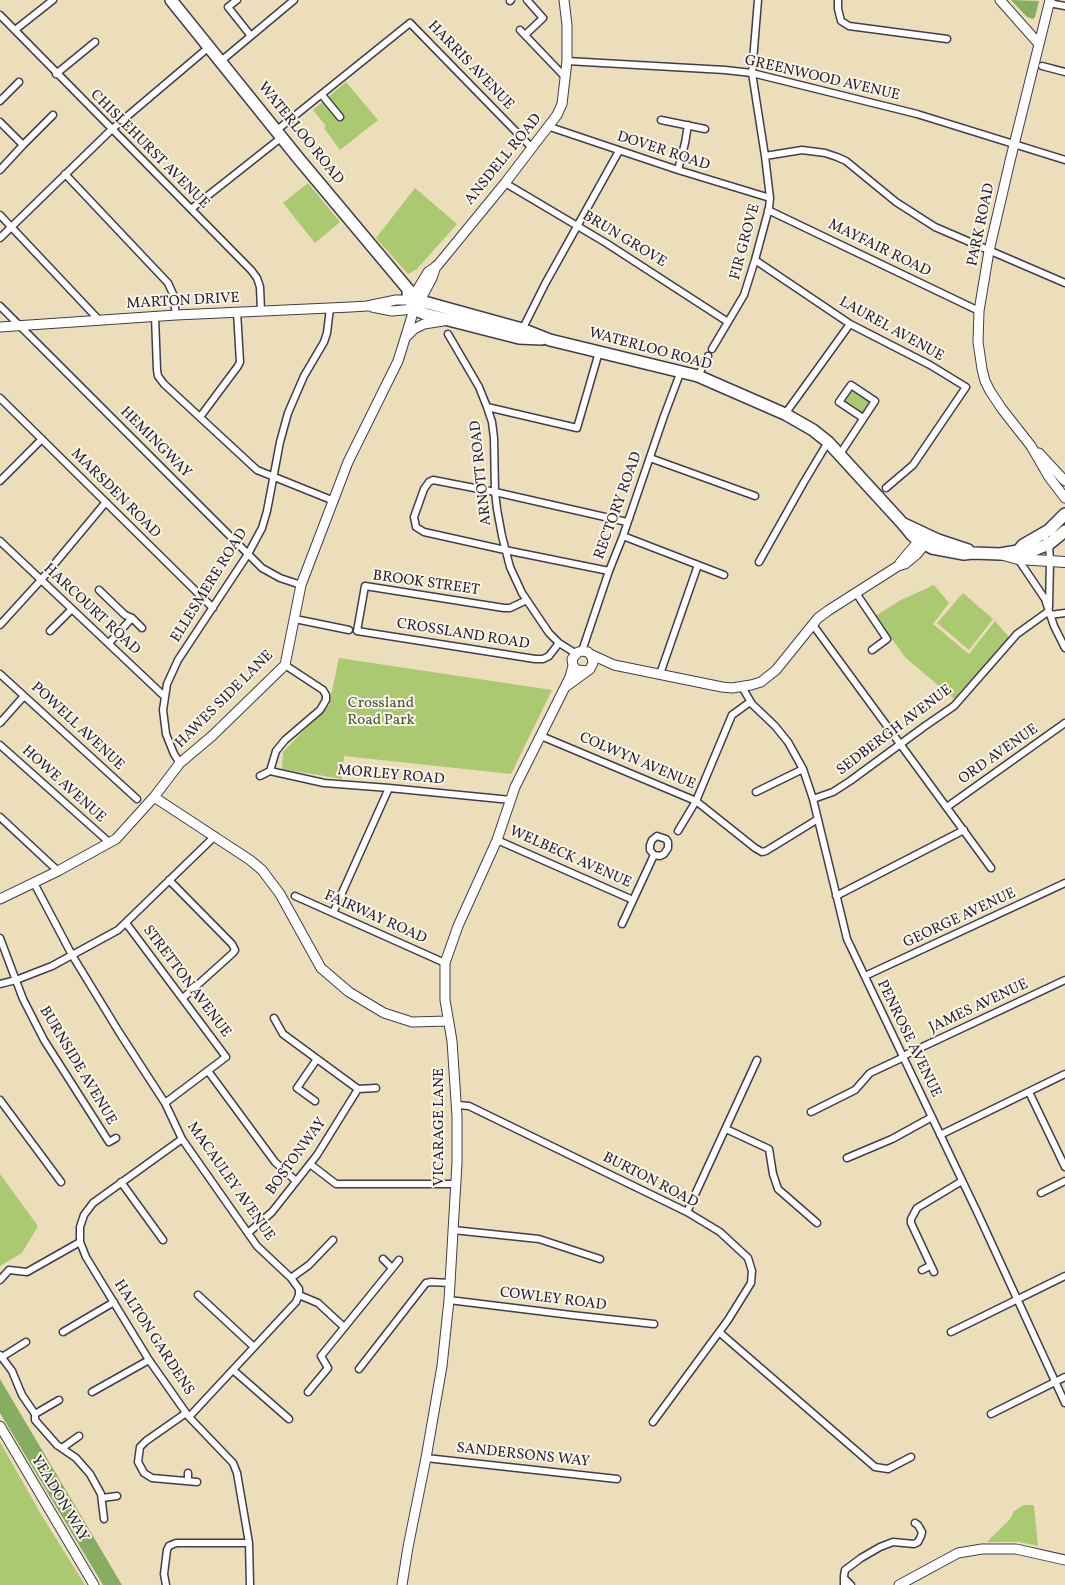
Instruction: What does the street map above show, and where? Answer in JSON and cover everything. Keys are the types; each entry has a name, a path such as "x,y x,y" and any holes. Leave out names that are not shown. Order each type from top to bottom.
{"highway":[{"name":"WATERLOO ROAD","path":"171,0 405,287 414,303 450,320 550,340 698,376 785,414 813,430 828,442 912,535 925,539"},
{"name":"WATERLOO ROAD","path":"414,303 521,334"},
{"path":"1046,539 1065,514"},
{"path":"925,539 948,552 1018,555 1023,545 1046,539 1065,531"}],"main road":[{"path":"1018,555 1065,562"}],"street":[{"path":"16,30 53,0"},
{"path":"237,0 228,7 251,36"},
{"path":"221,61 294,0"},
{"path":"527,0 543,18 522,32 565,77"},
{"name":"ANSDELL ROAD","path":"414,303 422,296 436,266 550,127 557,115 562,104 567,61 564,0"},
{"name":"FIR GROVE","path":"712,349 744,295 755,260 770,198 752,73 758,0"},
{"path":"838,0 841,20 849,26 947,38"},
{"path":"1000,0 1040,44"},
{"path":"1050,1 1065,6"},
{"name":"PARK ROAD","path":"1050,1 989,251 978,311 979,353 985,380 1002,409 1031,446 1065,498"},
{"name":"CHISLEHURST AVENUE","path":"0,15 257,278 260,287 261,311"},
{"name":"HARRIS AVENUE","path":"322,94 410,22 532,148"},
{"path":"56,74 95,42"},
{"path":"0,238 111,130 209,47"},
{"name":"GREENWOOD AVENUE","path":"567,61 752,73 917,114 1065,160"},
{"path":"1042,66 1065,72"},
{"path":"0,100 19,82"},
{"path":"191,209 279,134 322,94 340,117"},
{"path":"0,170 53,116"},
{"path":"662,120 705,129"},
{"path":"0,122 23,145"},
{"path":"678,170 688,125"},
{"name":"DOVER ROAD","path":"550,127 619,151 770,198"},
{"path":"765,156 802,150 826,153 837,157 846,161 896,202 934,227 1065,283"},
{"path":"521,334 545,284 619,151"},
{"path":"66,174 168,283 173,294 176,315"},
{"name":"BRUN GROVE","path":"505,183 664,279 728,322"},
{"name":"MAYFAIR ROAD","path":"768,210 978,311"},
{"path":"0,215 99,320"},
{"name":"LAUREL AVENUE","path":"755,260 850,324 930,365 966,387 913,464 886,488"},
{"name":"MARTON DRIVE","path":"0,327 155,316 367,306 392,311 414,303"},
{"name":"HAWES SIDE LANE","path":"0,899 116,839 154,797 180,764 212,736 285,665 301,585 348,462 398,361 414,303"},
{"name":"HEMINGWAY","path":"0,306 248,554 270,574 301,585"},
{"name":"ELLESMERE ROAD","path":"180,764 166,734 163,710 167,684 175,666 248,554 262,528 288,413 304,376 328,333 330,308"},
{"path":"200,418 240,362 237,312"},
{"path":"155,316 158,376 164,384 251,466 273,477 334,501"},
{"path":"404,338 414,329 424,324 450,320"},
{"path":"785,414 850,324"},
{"name":"ARNOTT ROAD","path":"448,334 476,381 488,407 494,438 495,492 505,550 510,567 527,600 549,633 559,643 583,653"},
{"path":"488,407 577,428 600,352"},
{"path":"698,376 708,356"},
{"name":"RECTORY ROAD","path":"583,653 608,571 623,536 681,372"},
{"path":"840,454 875,401 851,385 839,402 863,418"},
{"name":"MARSDEN ROAD","path":"0,398 213,608"},
{"path":"0,481 42,439"},
{"path":"759,562 828,442"},
{"name":"PARK ROAD","path":"1031,446 1065,481"},
{"path":"650,458 755,496"},
{"path":"608,571 420,530 416,527 414,517 424,488 433,480 627,522"},
{"path":"0,625 41,580 106,502"},
{"path":"623,536 724,575"},
{"name":"VICARAGE LANE","path":"402,1585 442,1366 449,1300 457,1163 457,1105 452,1041 445,1000 445,963 458,926 497,840 515,788 570,677 573,666 572,659 583,653 614,665 732,688 761,682 785,660 813,625 829,610 904,564 925,539"},
{"path":"1046,539 1050,561 1050,613"},
{"name":"HARCOURT ROAD","path":"0,541 164,696"},
{"path":"1018,555 1045,599 1054,626 1065,648"},
{"path":"660,674 698,565"},
{"name":"BROOK STREET","path":"357,631 365,586 504,608 510,608 527,600"},
{"path":"99,590 142,628"},
{"path":"856,593 888,639 872,650"},
{"path":"50,631 72,609"},
{"path":"1050,613 1065,613"},
{"name":"SEDBERGH AVENUE","path":"813,799 833,792 848,783 954,706 1018,634 1050,613"},
{"path":"109,644 132,618"},
{"path":"295,619 349,630"},
{"path":"813,625 991,868"},
{"name":"CROSSLAND ROAD","path":"357,631 543,659 554,652 559,643"},
{"path":"583,653 593,663 588,670"},
{"path":"260,776 270,772 276,751 285,740 320,710 326,700 323,690 285,665"},
{"name":"VICARAGE LANE","path":"573,666 577,670 588,670 614,665"},
{"name":"VICARAGE LANE","path":"563,690 573,680 588,670"},
{"name":"POWELL AVENUE","path":"0,674 138,799"},
{"name":"PENROSE AVENUE","path":"742,687 750,702 778,729 803,769 813,799 847,939 904,1056 1065,1403"},
{"path":"0,723 24,696"},
{"path":"678,831 696,801 732,715 750,702"},
{"name":"ORD AVENUE","path":"947,807 1065,724"},
{"name":"COLWYN AVENUE","path":"541,736 696,801 762,852 818,819"},
{"name":"HOWE AVENUE","path":"0,745 110,843"},
{"path":"756,792 803,769"},
{"name":"MORLEY ROAD","path":"270,772 324,784 389,788 511,800"},
{"path":"333,913 389,788"},
{"path":"154,797 215,836 262,870 280,894 320,968 349,992 384,1013 412,1022 448,1021"},
{"path":"0,817 58,870"},
{"path":"836,896 964,830"},
{"path":"0,984 16,980 72,956 118,930 215,836"},
{"name":"WELBECK AVENUE","path":"497,840 633,900"},
{"name":"WELBECK AVENUE","path":"622,924 654,855"},
{"path":"169,880 232,944 235,950 183,998"},
{"name":"MACAULEY AVENUE","path":"34,883 72,956 165,1103 182,1139 264,1253 291,1278 299,1289 299,1295"},
{"name":"GEORGE AVENUE","path":"865,976 1065,883"},
{"name":"FAIRWAY ROAD","path":"295,896 445,963"},
{"name":"STRETTON AVENUE","path":"126,923 226,1057 208,1070"},
{"name":"BURNSIDE AVENUE","path":"0,938 23,999 44,1040 109,1142 116,1138"},
{"name":"JAMES AVENUE","path":"811,1112 855,1090 870,1073 1065,980"},
{"path":"274,1018 283,1034 358,1088 376,1088"},
{"name":"BOSTONWAY","path":"315,1100 297,1088 316,1059"},
{"path":"687,1212 757,1060"},
{"path":"165,1103 208,1070 275,1162 296,1181"},
{"path":"940,1135 1065,1074"},
{"name":"BOSTONWAY","path":"248,1232 272,1212 310,1164 325,1144 358,1088"},
{"path":"1029,1092 1065,1167"},
{"path":"0,1100 61,1182"},
{"name":"BURTON ROAD","path":"457,1105 469,1106 687,1212 720,1232 748,1258 752,1270 752,1283 719,1332 653,1422"},
{"path":"847,1158 892,1139 932,1117"},
{"path":"726,1128 769,1149 773,1174 778,1189 817,1223"},
{"path":"0,1280 10,1270 27,1272 80,1242 80,1228 84,1214 93,1203 182,1139"},
{"path":"310,1164 336,1184 455,1184"},
{"path":"934,1272 911,1223 911,1219 917,1208 962,1181"},
{"path":"1041,1193 1065,1181"},
{"path":"121,1182 163,1240"},
{"path":"453,1230 539,1239 600,1259"},
{"path":"291,1278 309,1265 333,1240"},
{"name":"HALTON GARDENS","path":"80,1242 86,1257 149,1360 188,1415 228,1456 238,1472 249,1544 250,1585"},
{"path":"383,1260 392,1268"},
{"path":"308,1392 328,1368 321,1356 399,1260"},
{"path":"922,1270 930,1266"},
{"path":"951,1332 1065,1276"},
{"path":"360,1369 426,1283 450,1283"},
{"path":"198,1295 254,1347"},
{"path":"197,1482 152,1478 144,1473 138,1462 140,1447 146,1441 188,1415 296,1302 299,1295 318,1303 344,1327"},
{"name":"COWLEY ROAD","path":"449,1300 571,1316 654,1324"},
{"path":"63,1332 114,1302"},
{"path":"719,1332 875,1468 888,1470 911,1458"},
{"path":"26,1342 1,1356 12,1371 22,1395 35,1414 35,1420 50,1437 76,1458 90,1474 101,1494 104,1519"},
{"path":"92,1392 149,1360"},
{"path":"233,1370 289,1419"},
{"path":"991,1414 1065,1377"},
{"path":"35,1414 58,1400"},
{"name":"YEADON WAY","path":"0,1426 94,1585"},
{"path":"62,1448 79,1436"},
{"name":"SANDERSONS WAY","path":"426,1458 617,1478"},
{"path":"188,1473 188,1481"},
{"path":"102,1498 117,1496"},
{"path":"847,1583 845,1570 880,1547 893,1542 916,1543 920,1539 922,1532 914,1523"},
{"path":"166,1585 164,1574 169,1546 176,1543 249,1544"},
{"path":"899,1585 958,1553 982,1549 1016,1548 1065,1560"},
{"path":"909,1585 923,1573"}],"green space":[{"path":"1011,0 1039,1 1035,17 1033,19 1027,17"},
{"path":"346,82 378,120 340,150 324,128 326,126 313,110"},
{"path":"308,183 340,222 315,243 283,203"},
{"path":"415,188 457,224 417,269 408,274 376,238"},
{"path":"851,385 875,401 863,418 839,402"},
{"path":"934,585 949,603 933,624 969,654 995,621 1009,637 954,699 905,657 875,616 901,600"},
{"path":"963,593 993,619 969,650 937,623"},
{"name":"Crossland Road Park","path":"339,658 552,690 511,774 344,756 342,779 282,769 283,752 329,705"},
{"path":"0,1174 38,1226 22,1253 0,1266"},
{"path":"0,1379 122,1585 103,1585 0,1413"},
{"path":"0,1442 42,1516 85,1585 0,1585"},
{"path":"1024,1505 1034,1505 1038,1546 1019,1542 987,1542 1011,1518 1014,1511"}]}
